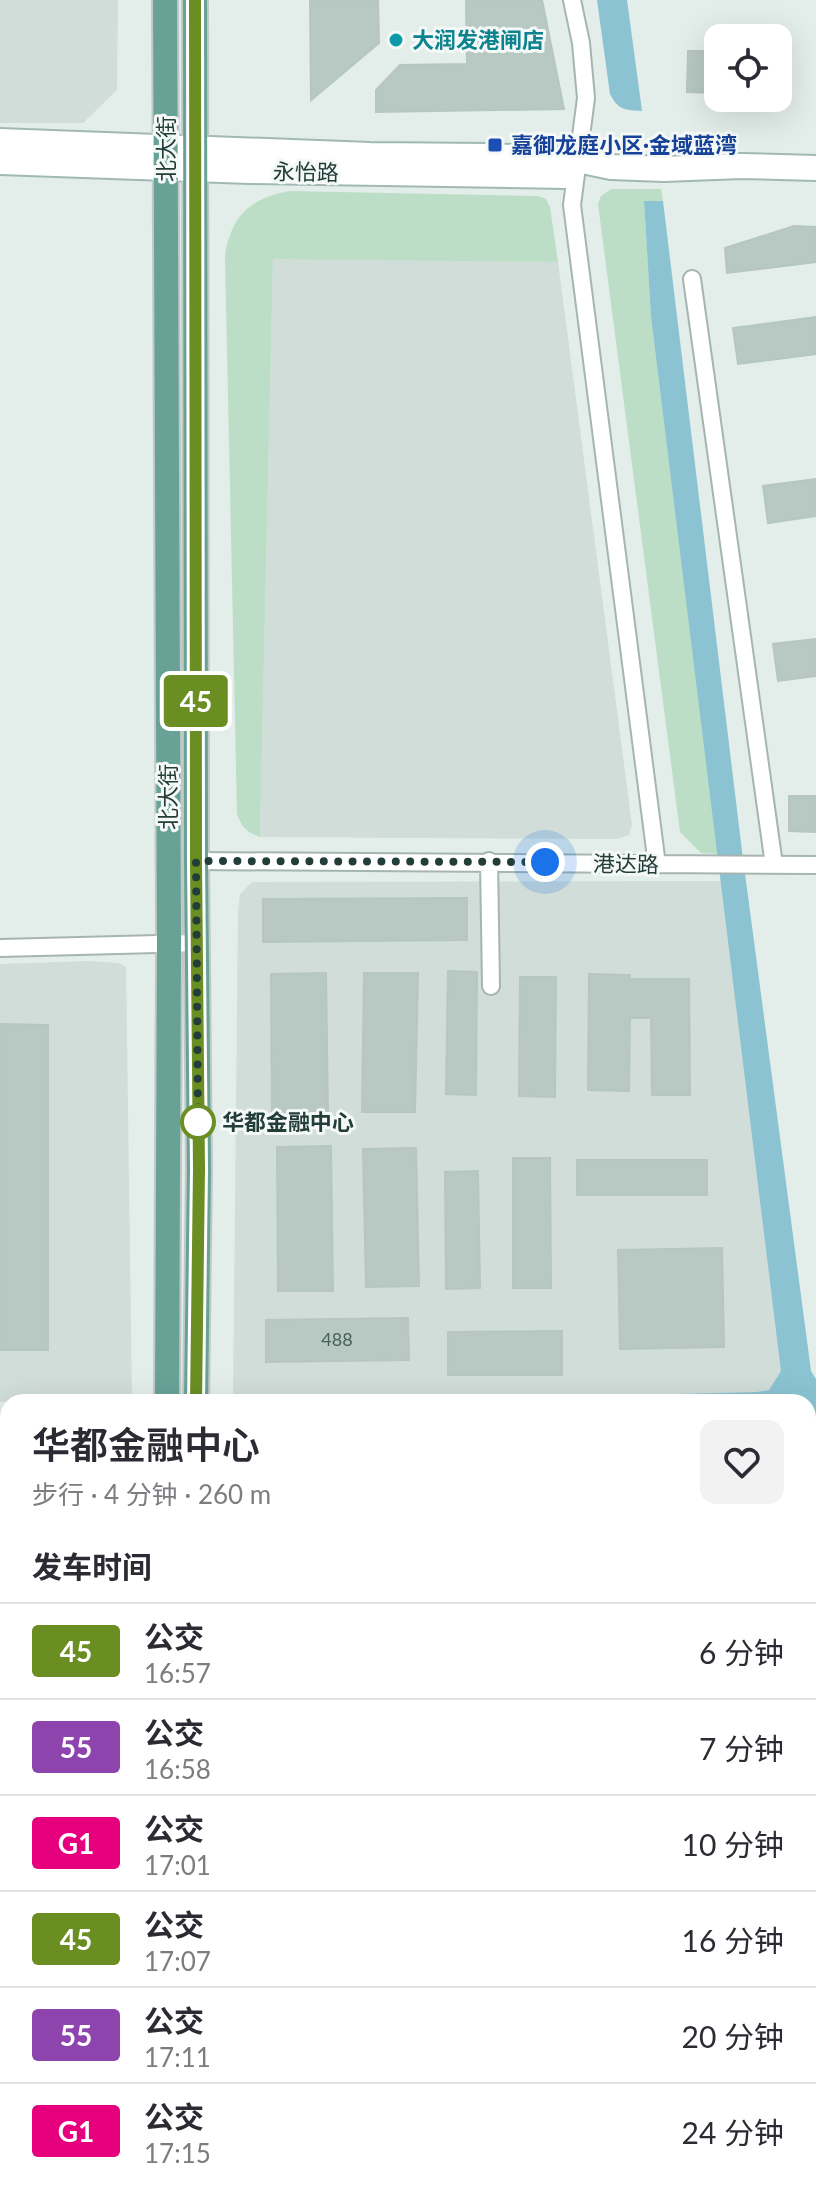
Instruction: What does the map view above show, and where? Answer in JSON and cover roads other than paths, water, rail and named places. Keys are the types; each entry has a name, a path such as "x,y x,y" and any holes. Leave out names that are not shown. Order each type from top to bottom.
{"main road":[{"name":"北大街","path":"165,0 169,943 167,1394"},
{"name":"北大街","path":"195,0 199,1169 196,1394"}],"street":[{"path":"572,0 581,43 586,98 572,205 657,865"},
{"name":"永怡路","path":"0,141 341,154 490,156 577,168"},
{"name":"永怡路","path":"0,162 249,171 816,168"},
{"path":"692,279 774,865"},
{"name":"港达路","path":"196,861 816,865"},
{"path":"489,861 491,986"},
{"path":"0,948 197,943"}],"water":[{"path":"597,0 627,0 642,111 623,108 610,94"},
{"path":"644,201 663,201 742,851 816,1394 676,1394 769,1390 781,1371 651,317"}],"place":[{"name":"大润发港闸店","path":"396,40"},
{"name":"嘉御龙庭小区·金域蓝湾","path":"495,145"},
{"name":"华都金融中心","path":"198,1122"}]}
